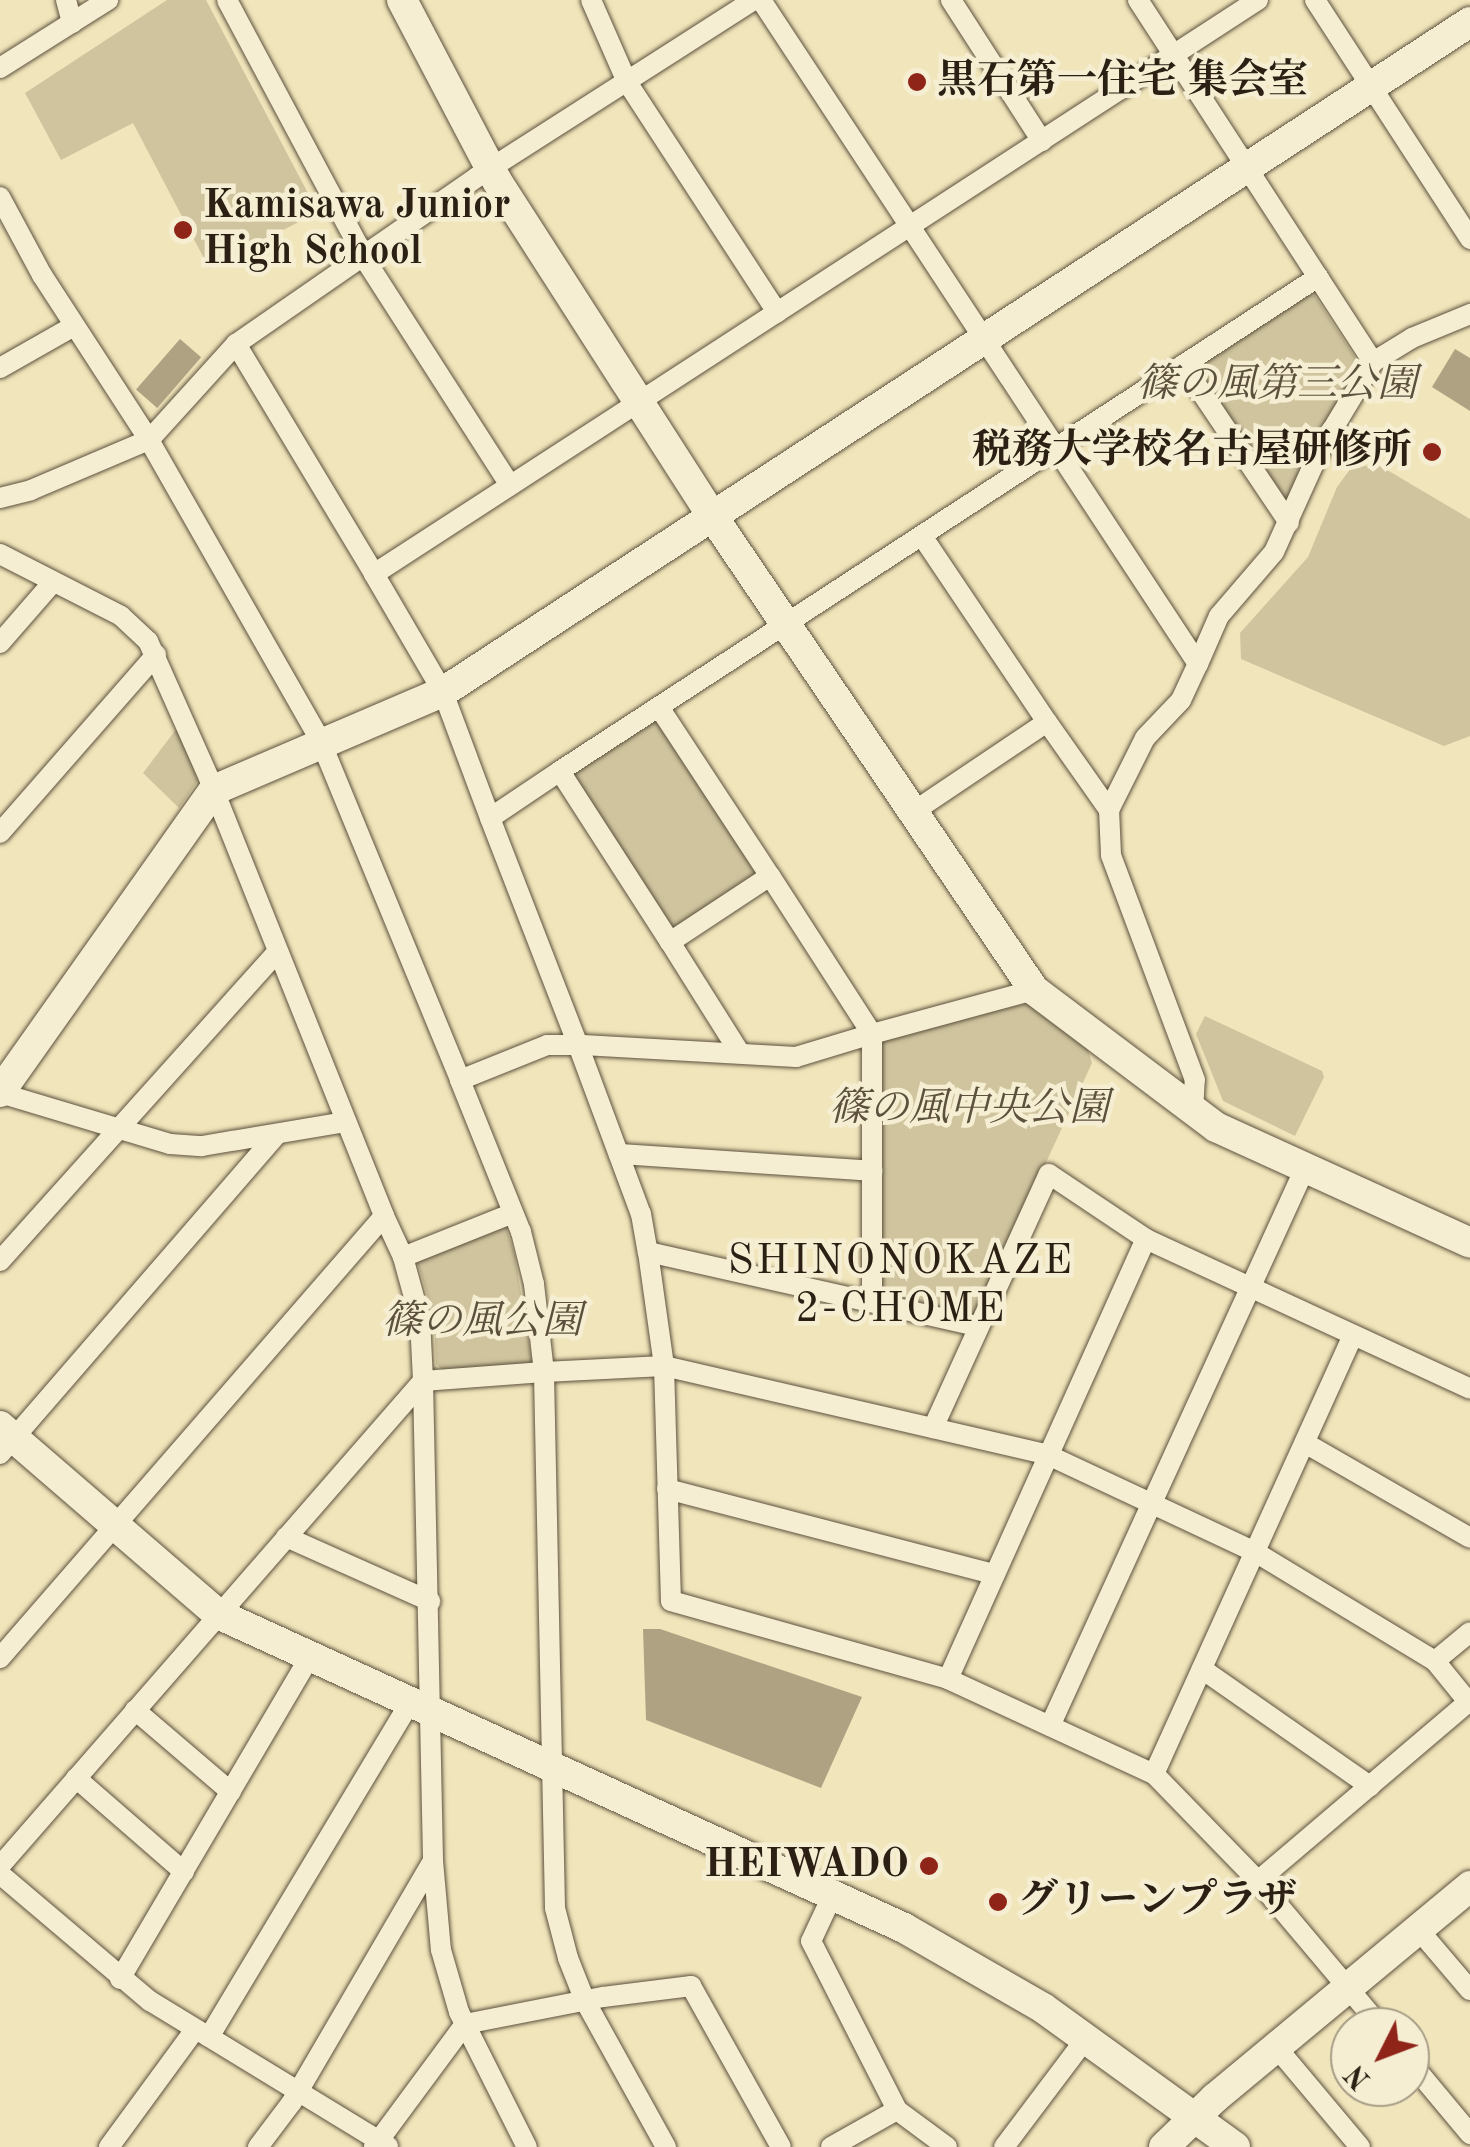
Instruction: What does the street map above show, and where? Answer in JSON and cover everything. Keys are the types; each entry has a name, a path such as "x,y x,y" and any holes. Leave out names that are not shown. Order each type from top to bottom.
{"street":[{"path":"66,0 72,22"},
{"path":"0,68 108,0"},
{"path":"228,0 363,255 510,486"},
{"path":"402,0 490,169 711,514 1034,990 1194,1114 1470,1243"},
{"path":"591,0 627,82 777,312"},
{"path":"0,498 31,490 149,440 236,344 490,169 754,0"},
{"path":"761,0 1198,664"},
{"path":"951,0 1042,141"},
{"path":"1138,0 1373,362"},
{"path":"374,574 1258,0"},
{"path":"1315,0 1470,239"},
{"path":"346,1122 202,1146 148,1140 0,1092 214,790 443,692 1470,22"},
{"path":"3,210 149,440 321,742 514,1213 534,1284 544,1372 555,1908 585,2001 666,2147"},
{"path":"490,818 1318,278"},
{"path":"1194,1114 1195,1080 1111,855 1109,810 1145,738 1181,700 1219,616 1274,552 1328,436 1373,362 1412,338 1470,314"},
{"path":"0,368 74,326"},
{"path":"236,344 443,692 641,1214 664,1366 671,1602 948,1680 1154,1774 1258,1880 1364,2007"},
{"path":"1184,365 1288,523"},
{"path":"922,536 1109,810"},
{"path":"0,554 120,616 136,627 156,655 403,1257 420,1319 430,1601 422,1708 441,1950 465,2024 527,2147"},
{"path":"0,642 54,582"},
{"path":"0,833 156,655"},
{"path":"659,707 872,1034 872,1302"},
{"path":"913,812 1047,722"},
{"path":"560,770 740,1053"},
{"path":"670,942 770,876"},
{"path":"0,1261 278,951"},
{"path":"460,1080 547,1046 796,1057 1034,990"},
{"path":"275,1136 5,1440 114,1524 218,1614 555,1770 834,1892 968,1962 1086,2038 1234,2147"},
{"path":"619,1154 872,1171"},
{"path":"1050,1726 1305,1168"},
{"path":"933,1428 1049,1174 1146,1239 1470,1388"},
{"path":"403,1257 514,1213"},
{"path":"0,1658 384,1216"},
{"path":"948,1680 1146,1239"},
{"path":"648,1252 977,1326"},
{"path":"1154,1774 1354,1336"},
{"path":"0,1866 423,1382 664,1366 1048,1455 1255,1552 1435,1662 1469,1703 1258,1880"},
{"path":"1305,1444 1470,1538"},
{"path":"667,1489 994,1574"},
{"path":"286,1537 430,1601"},
{"path":"1435,1662 1470,1632"},
{"path":"120,1979 310,1657"},
{"path":"1202,1669 1370,1786"},
{"path":"109,2147 202,2034 422,1708"},
{"path":"135,1710 231,1792"},
{"path":"76,1778 184,1872"},
{"path":"258,2147 298,2091 434,1861"},
{"path":"0,1874 120,1979 381,2145 465,2024 691,1986 780,2147"},
{"path":"1164,2147 1470,1886"},
{"path":"834,1892 812,1941 896,2110 947,2147"},
{"path":"1418,1929 1470,1990"},
{"path":"1004,2147 1086,2038"},
{"path":"1277,2048 1360,2147"},
{"path":"1430,2086 1470,2134"},
{"path":"830,2147 896,2110"}],"green space":[{"path":"167,0 206,0 318,212 209,268 133,123 61,160 25,93"},
{"name":"篠の風第三公園","path":"1307,294 1315,296 1360,365 1293,497 1279,501 1196,372 1199,363"},
{"path":"1377,464 1470,519 1470,736 1444,746 1241,659 1240,633 1308,557 1337,487 1351,468"},
{"path":"652,720 660,721 758,871 757,880 677,932 668,928 572,781 575,772"},
{"path":"177,728 198,780 179,808 143,773"},
{"name":"篠の風中央公園","path":"1028,1003 1087,1047 1092,1063 977,1312 966,1318 885,1298 878,1289 878,1044 885,1035"},
{"path":"1205,1016 1322,1071 1324,1077 1295,1136 1223,1101 1196,1034"},
{"name":"篠の風公園","path":"497,1224 506,1227 515,1256 532,1362 526,1368 444,1371 436,1364 434,1317 417,1261"}],"shaded area":[{"path":"180,339 201,357 157,408 136,390"},
{"path":"1455,349 1470,358 1470,411 1432,387"},
{"path":"643,1629 660,1629 862,1697 821,1788 646,1720"}],"place":[{"name":"黒石第一住宅 集会室","path":"917,82"},
{"name":"Kamisawa Junior High School","path":"183,230"},
{"name":"税務大学校名古屋研修所","path":"1432,452"},
{"name":"HEIWADO","path":"929,1866"},
{"name":"グリーンプラザ","path":"998,1902"}],"district":[{"name":"SHINONOKAZE 2-CHOME","path":"901,1286"}]}
